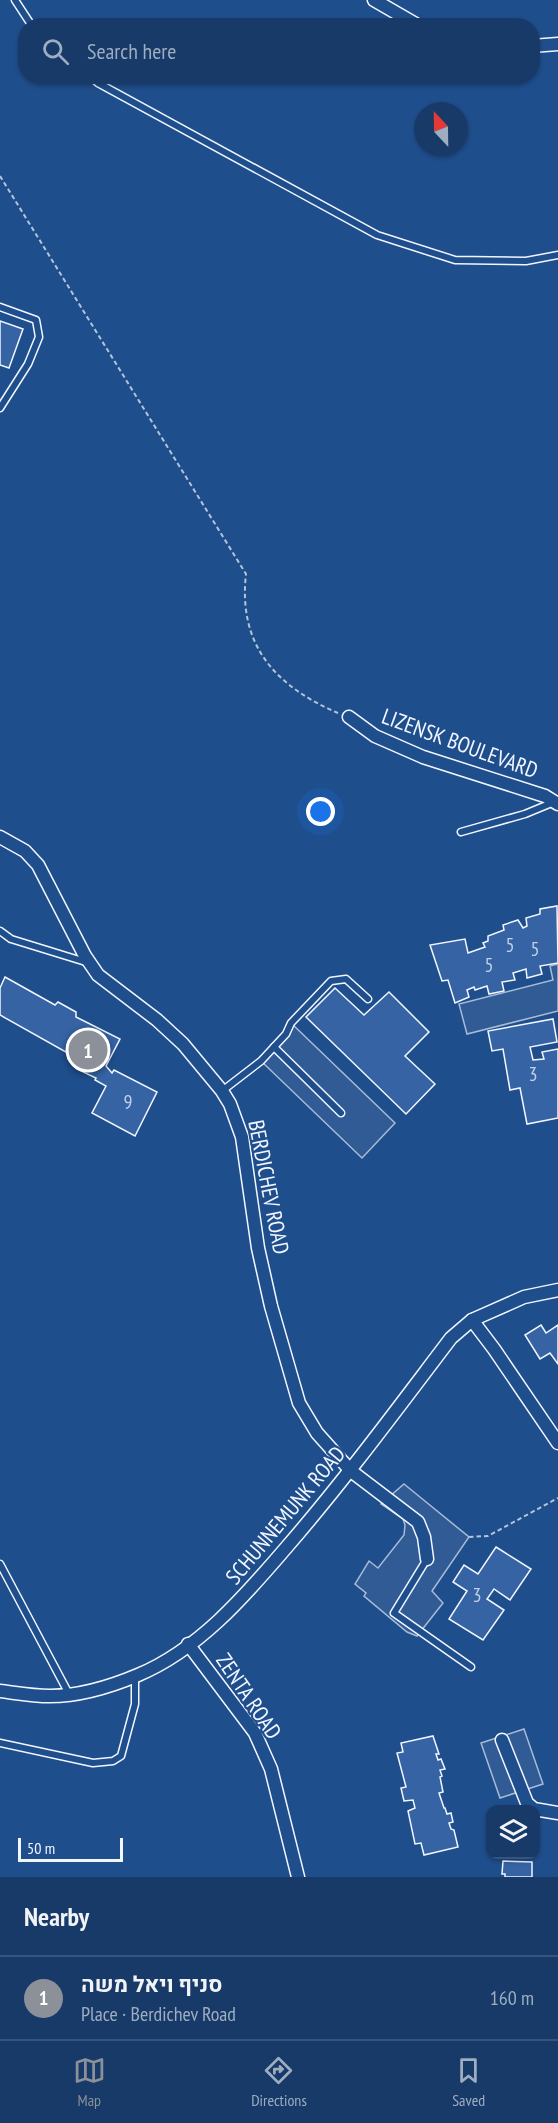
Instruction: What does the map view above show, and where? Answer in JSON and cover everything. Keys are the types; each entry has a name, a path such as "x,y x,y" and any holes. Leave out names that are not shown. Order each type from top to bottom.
{"street":[{"path":"380,2 406,18"},
{"path":"540,45 558,44"},
{"name":"LIZENSK BOULEVARD","path":"349,717 362,729 423,757 545,796 556,803"},
{"name":"BERDICHEV ROAD","path":"0,837 25,851 38,865 98,975 157,1020 183,1044 230,1104 243,1137 258,1248 271,1306 299,1403 317,1433 351,1471 418,1522 424,1537 427,1559"},
{"name":"SCHUNNEMUNK ROAD","path":"0,1691 50,1696 99,1688 135,1676 164,1661 189,1644 224,1617 250,1589 351,1471 451,1338 472,1320 524,1297 558,1290"},
{"path":"472,1320 558,1443"},
{"name":"ZENTA ROAD","path":"189,1644 255,1732 271,1769 298,1877"},
{"path":"502,1740 526,1803 534,1809 558,1813"}],"lane":[{"path":"15,0 27,18"},
{"path":"100,84 377,235 455,260 526,261 558,255"},
{"path":"0,307 36,320 39,337 28,364 0,408"},
{"path":"461,832 556,803"},
{"path":"0,931 11,939 91,964"},
{"path":"222,1091 261,1061 286,1034 291,1023 332,981 346,979 368,999"},
{"path":"274,1047 341,1113"},
{"path":"427,1559 394,1613 471,1667"},
{"path":"0,1564 69,1694"},
{"path":"0,1743 93,1763 113,1761 121,1756 135,1704 135,1676"}],"path":[{"path":"0,176 246,574 244,609 258,649 272,668 316,704 349,717"},
{"path":"469,1537 488,1536 558,1498"}],"shaded area":[{"path":"558,964 558,1011 467,1034 459,1004 553,980 550,966"},
{"path":"291,1023 395,1123 362,1158 261,1061"},
{"path":"404,1484 469,1537 432,1591 443,1603 417,1636 407,1632 364,1596 366,1593 355,1584 369,1561 378,1568 404,1535 403,1519 381,1504"},
{"path":"524,1729 543,1784 500,1798 481,1743"}],"building":[{"path":"0,321 23,329 9,368 0,365"},
{"path":"557,906 558,963 540,966 542,974 527,978 526,969 513,973 515,980 502,982 504,991 489,994 487,986 475,990 474,987 467,990 469,997 455,1003 448,980 442,981 430,945 465,939 468,953 485,947 483,943 488,941 488,936 504,930 503,925 518,920 523,928 527,926 526,918 540,914 540,909"},
{"path":"5,977 55,1005 58,1002 76,1012 76,1017 120,1039 106,1066 112,1073 114,1070 157,1092 135,1136 92,1113 106,1086 95,1080 96,1078 77,1069 82,1061 0,1015 0,988"},
{"path":"335,988 364,1015 389,992 429,1032 405,1056 435,1084 406,1114 306,1017"},
{"path":"553,1019 557,1042 530,1047 533,1060 544,1059 542,1052 558,1049 558,1118 527,1124 520,1088 510,1090 503,1049 492,1051 488,1031"},
{"path":"541,1325 546,1333 558,1325 558,1364 550,1353 540,1359 525,1335"},
{"path":"496,1547 531,1569 510,1600 494,1589 487,1599 504,1610 483,1640 449,1619 467,1591 453,1582 464,1565 478,1574"},
{"path":"433,1736 439,1754 436,1754 438,1760 441,1759 445,1769 440,1770 443,1792 439,1793 447,1814 451,1813 453,1822 449,1823 451,1829 454,1830 458,1847 424,1855 421,1843 415,1844 408,1811 415,1808 413,1800 404,1801 401,1788 406,1787 397,1753 403,1752 401,1743"},
{"path":"503,1861 532,1862 532,1877 505,1877 505,1874 502,1874"}],"place":[{"name":"סניף ויאל משה","path":"88,1050"}]}
